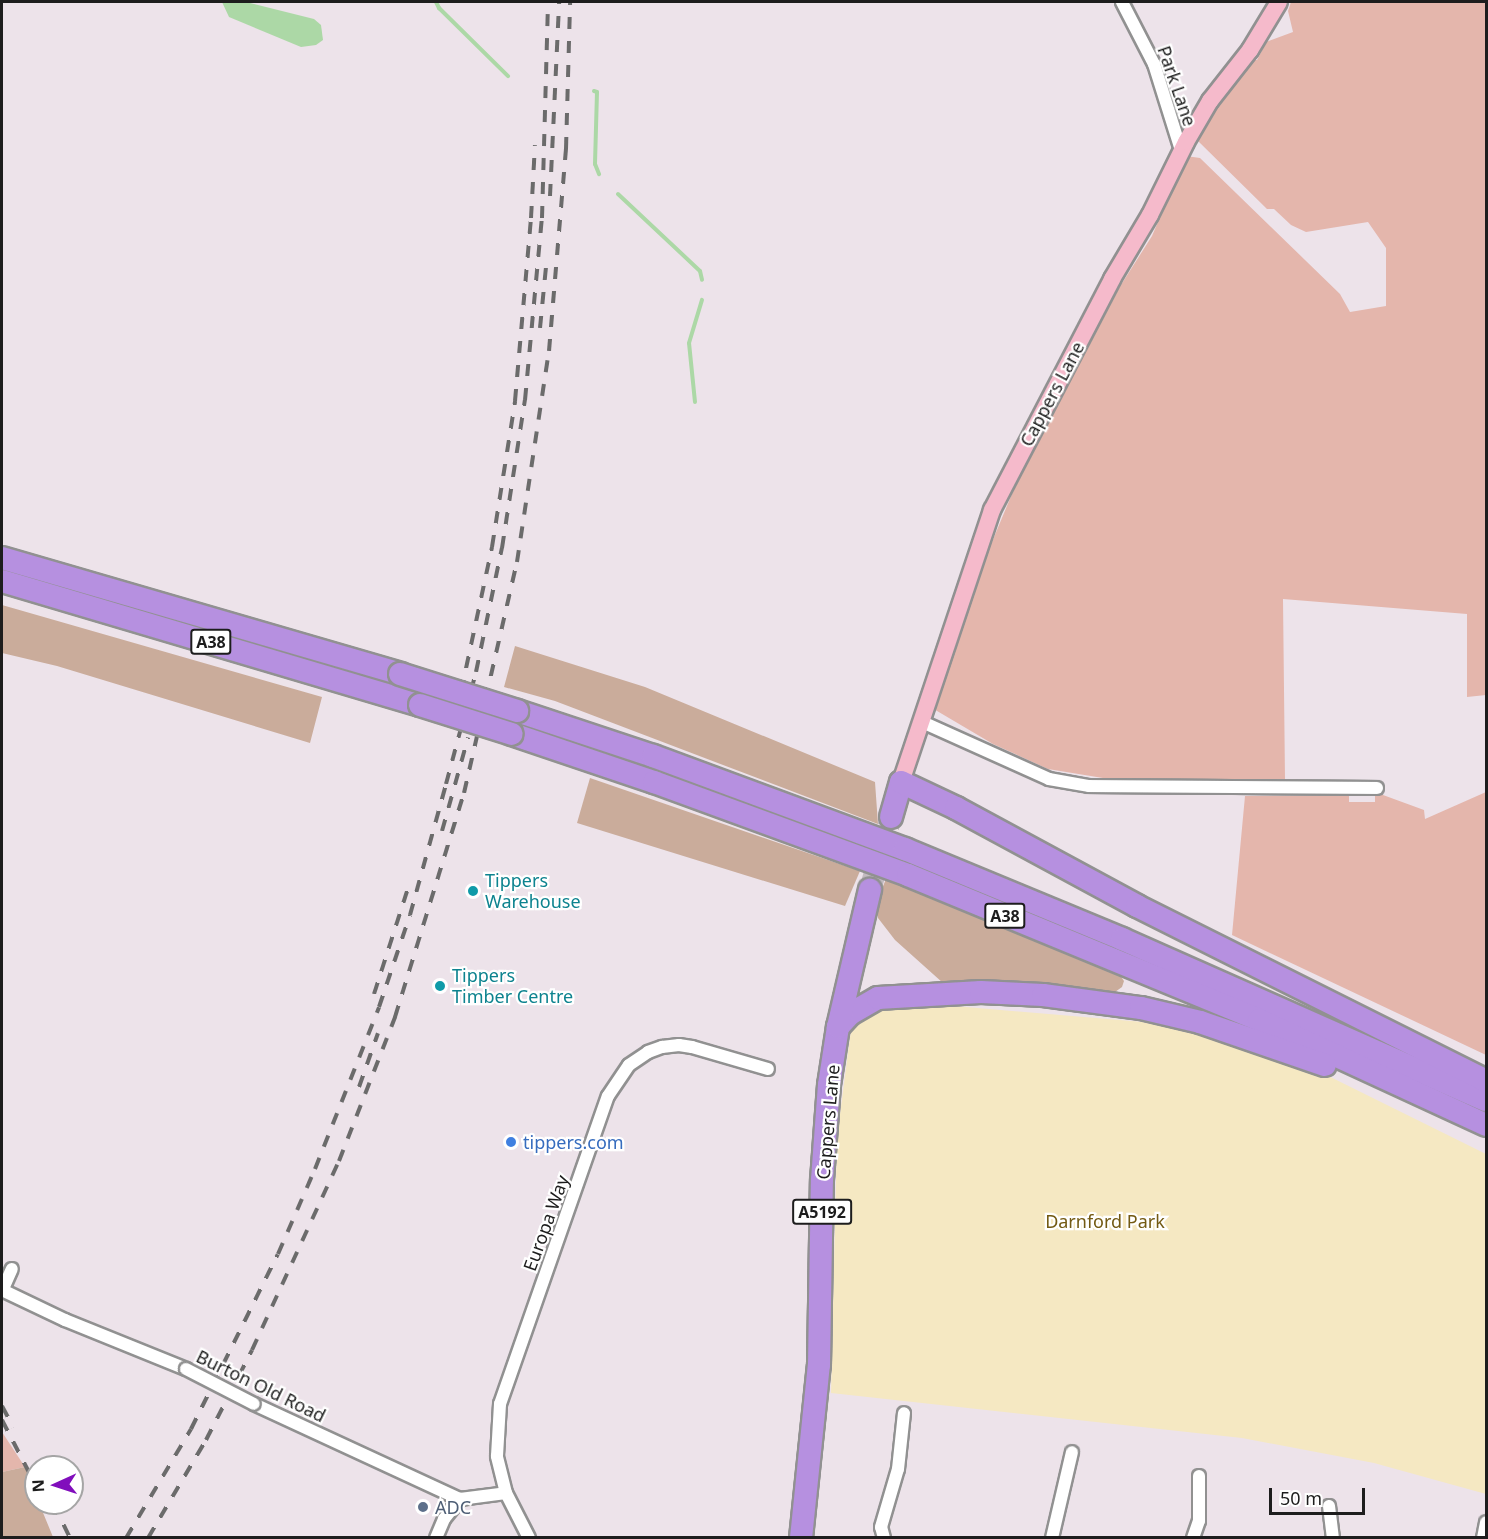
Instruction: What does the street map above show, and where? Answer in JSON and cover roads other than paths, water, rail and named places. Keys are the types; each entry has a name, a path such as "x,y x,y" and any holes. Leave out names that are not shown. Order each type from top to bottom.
{"highway":[{"name":"A38","path":"2,558 400,674 653,756 905,849 1122,939 1486,1100"},
{"name":"A38","path":"2,581 420,705 654,782 908,875 1259,1020 1486,1126"},
{"name":"Cappers Lane","path":"891,817 901,782"},
{"path":"901,782 1137,906 1486,1081"},
{"name":"Cappers Lane","path":"801,1538 819,1365 822,1180 829,1085 838,1027 870,890"},
{"path":"850,972 860,986 878,998"},
{"path":"838,1027 850,1014 878,998 981,992 1043,994 1140,1008 1250,1038 1486,1126"}],"street":[{"name":"Park Lane","path":"1122,2 1154,64 1181,150"},
{"name":"Cappers Lane","path":"901,782 992,510 1112,279 1150,215 1181,150 1210,101 1250,50 1279,2"},
{"path":"920,720 1049,779 1089,786 1191,789 1377,788"},
{"name":"Europa Way","path":"529,1538 506,1492 497,1456 500,1404 608,1096 618,1078 629,1065 648,1052 679,1045 768,1069"},
{"path":"2,1291 12,1269"},
{"name":"Burton Old Road","path":"2,1291 65,1320 186,1369 254,1404 460,1499"},
{"path":"884,1538 881,1527 898,1469 904,1413"},
{"path":"1052,1538 1072,1452"},
{"path":"1193,1538 1199,1521 1199,1476"},
{"path":"436,1538 444,1519 460,1499 506,1492"},
{"path":"1329,1506 1333,1538"},
{"path":"1483,1538 1486,1522"}],"waterway":[{"path":"436,2 439,8 508,76"},
{"path":"594,91 597,92 595,164 599,174"},
{"path":"618,194 700,271 702,280"},
{"path":"695,402 689,343 702,300"}],"tunnel":[{"path":"870,890 891,817"}],"railway":[{"path":"126,1538 191,1429 278,1254 315,1169 379,1007 410,915 446,784 476,672 502,548 525,400 542,218 548,2"},
{"path":"550,196 559,2"},
{"path":"148,1538 206,1440 252,1350 339,1161 395,1017 464,793 517,562 549,351 566,149 570,2"},
{"path":"456,715 492,547 515,401 535,145"},
{"path":"540,328 547,256"},
{"path":"442,831 468,738"},
{"path":"374,994 408,888"},
{"path":"359,1087 378,1033"},
{"path":"2,1406 13,1427"},
{"path":"2,1420 24,1463"},
{"path":"59,1515 70,1538"}],"place":[{"name":"Tippers Warehouse","path":"473,891"},
{"name":"Tippers Timber Centre","path":"440,986"},
{"name":"tippers.com","path":"511,1142"},
{"name":"ADC","path":"423,1507"}],"park label":[{"name":"Darnford Park","path":"1105,1221"}]}
